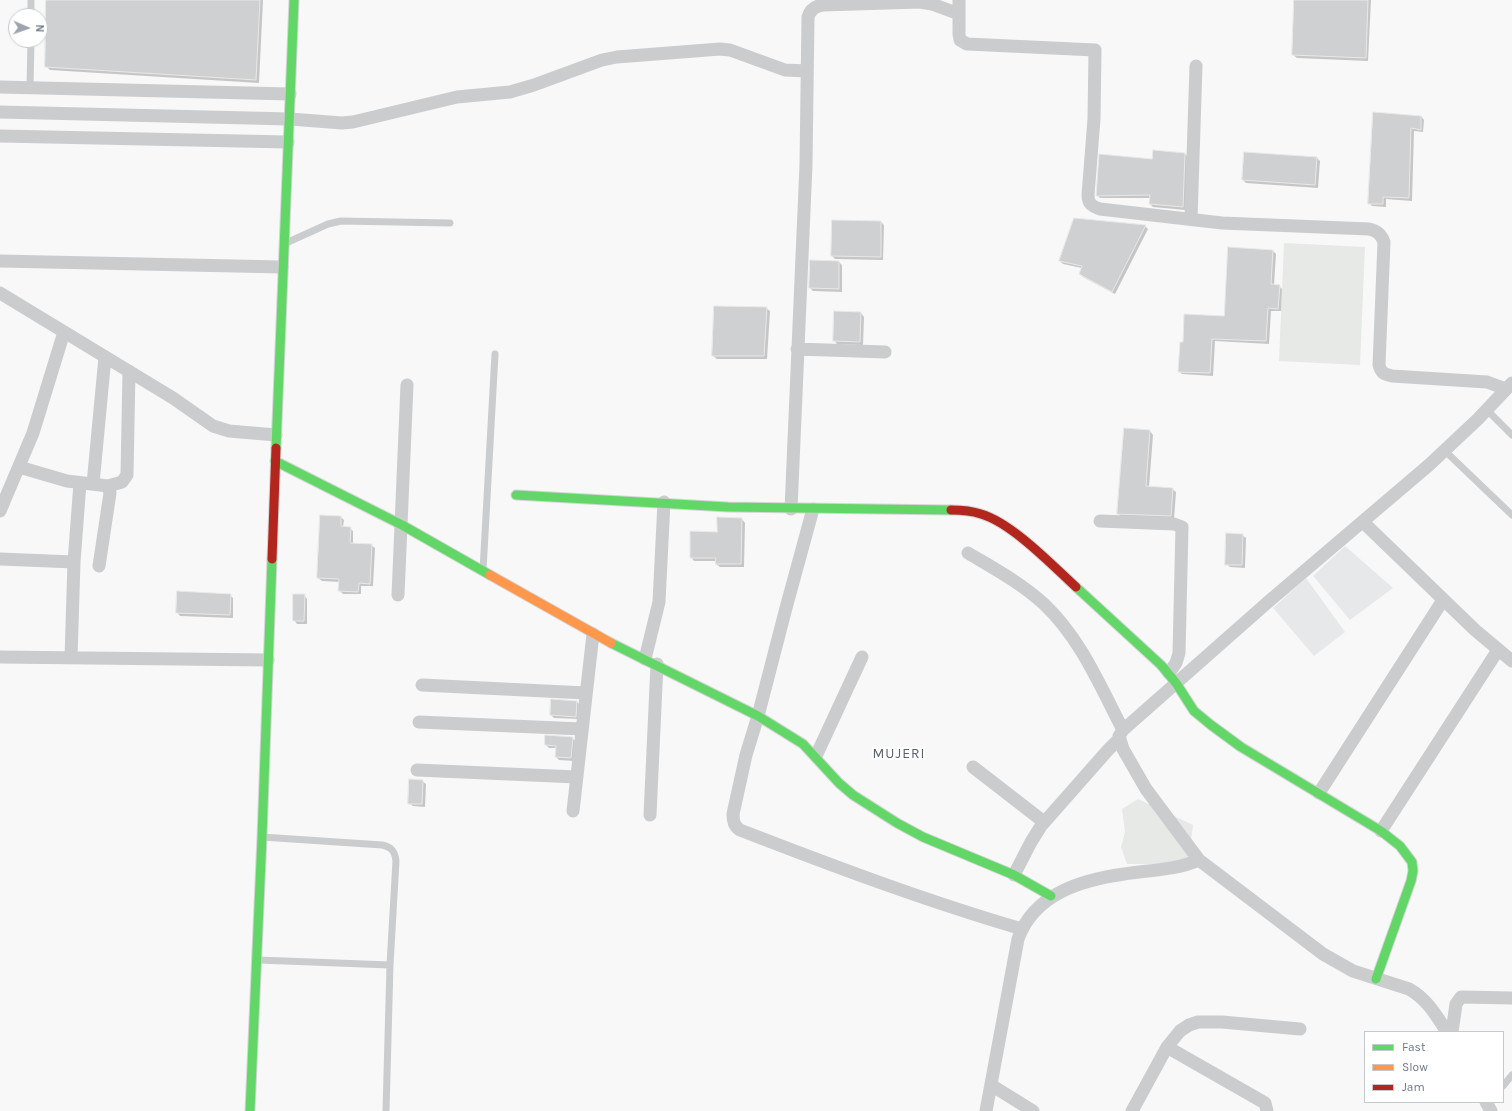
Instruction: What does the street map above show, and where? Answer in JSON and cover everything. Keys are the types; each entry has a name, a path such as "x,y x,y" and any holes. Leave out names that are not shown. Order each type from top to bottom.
{"street":[{"path":"250,1111 262,837 282,267 290,119 294,0"},
{"path":"959,0 960,40 967,44 1095,50 1094,119 1088,196 1090,204 1100,209 1222,223 1369,229 1375,231 1382,237 1384,242 1380,370 1384,374 1392,376 1487,382 1509,386"},
{"path":"791,508 806,165 808,17 810,12 818,6 927,1 959,14"},
{"path":"0,112 290,119 342,123 353,122 457,97 510,92 534,85 602,60 628,56 720,49 730,50 786,70 807,71"},
{"path":"1191,219 1196,66"},
{"path":"0,87 290,94"},
{"path":"0,136 288,142"},
{"path":"0,261 282,267"},
{"path":"0,293 186,406 206,423 229,431 276,435"},
{"path":"0,511 33,433 64,332"},
{"path":"797,349 884,352"},
{"path":"71,658 74,562 105,358"},
{"path":"19,467 53,477 87,483 108,486 122,482 127,475 129,371"},
{"path":"398,596 407,385"},
{"path":"1014,875 1034,837 1044,822 1172,678 1274,597 1363,522 1487,410 1509,386"},
{"path":"275,462 402,525 593,634 657,664 758,716 803,744 853,795 897,823 936,843 1014,875 1051,896"},
{"path":"99,566 110,493 108,486"},
{"path":"516,495 813,509 950,509 972,511 1000,523 1028,543 1150,654 1172,678 1194,711 1211,725 1241,747 1319,793 1381,832 1405,850 1412,862 1413,871 1411,881 1376,979"},
{"path":"645,659 659,602 664,502"},
{"path":"813,509 758,716 746,755 733,814 735,827 820,861 967,913 1022,929"},
{"path":"1100,521 1174,524 1182,527 1179,653 1172,678"},
{"path":"1363,522 1443,600 1512,661"},
{"path":"968,553 1022,587 1043,603 1064,626 1080,648 1121,735 1122,749 1131,765 1146,789 1200,860 1323,954 1353,971 1417,994 1426,1001 1446,1031"},
{"path":"0,559 74,562"},
{"path":"1319,793 1443,600"},
{"path":"573,811 593,634"},
{"path":"1381,832 1498,650"},
{"path":"0,657 268,660"},
{"path":"816,756 862,657"},
{"path":"650,815 657,664"},
{"path":"422,685 586,693"},
{"path":"419,722 582,729"},
{"path":"973,767 1044,822"},
{"path":"417,770 577,777"},
{"path":"986,1111 1018,939 1022,929 1032,914 1051,896 1090,881 1108,876 1176,868 1200,860"},
{"path":"1452,1031 1456,1004 1461,997 1512,998"},
{"path":"1132,1111 1167,1047 1180,1031 1198,1022 1222,1022 1300,1030"},
{"path":"1167,1047 1265,1103 1267,1111"},
{"path":"991,1085 1033,1111"}],"lane":[{"path":"30,88 31,48"},
{"path":"284,244 328,224 341,221 450,223"},
{"path":"483,571 495,354"},
{"path":"1487,410 1512,435"},
{"path":"1444,450 1512,515"},
{"path":"262,837 382,845 392,849 395,854 396,861 390,964 386,1111"},
{"path":"257,960 390,964"},
{"path":"1504,1085 1512,1075"}],"shaded area":[{"path":"1284,243 1365,247 1360,365 1279,361"},
{"path":"1345,546 1393,588 1350,620 1313,576"},
{"path":"1306,578 1345,632 1314,656 1273,608"},
{"path":"1138,799 1193,825 1191,842 1195,855 1168,864 1127,864 1121,847 1125,832 1122,809"}],"building":[{"path":"46,0 260,0 256,80 45,67 45,48 48,48 48,8 46,8"},
{"path":"1294,0 1368,0 1366,58 1292,55"},
{"path":"1373,112 1421,116 1421,130 1411,128 1409,198 1383,197 1383,204 1368,204"},
{"path":"1153,150 1185,153 1183,207 1149,204 1150,195 1096,196 1099,154 1152,159"},
{"path":"1244,152 1317,157 1315,185 1242,180"},
{"path":"1074,218 1146,225 1112,292 1079,274 1082,266 1059,261"},
{"path":"832,220 881,221 881,257 831,256"},
{"path":"1228,247 1273,250 1271,284 1280,285 1278,309 1268,308 1266,341 1212,339 1210,373 1178,372 1180,342 1183,342 1184,314 1224,316"},
{"path":"810,260 839,261 839,289 809,288"},
{"path":"714,306 767,307 764,356 712,356"},
{"path":"834,311 861,312 860,342 833,341"},
{"path":"1124,428 1150,430 1146,486 1173,488 1171,516 1117,514"},
{"path":"320,515 341,516 341,526 351,527 350,543 372,544 370,584 359,583 358,592 338,591 339,579 317,578"},
{"path":"717,517 742,518 741,564 715,564 716,558 690,558 690,531 717,532"},
{"path":"1226,533 1243,534 1242,565 1225,565"},
{"path":"177,591 231,594 230,615 176,613"},
{"path":"293,594 305,594 304,621 293,621"},
{"path":"551,699 577,701 576,717 550,715"},
{"path":"545,735 573,737 571,758 555,757 556,746 545,745"},
{"path":"409,779 423,780 422,804 408,804"}],"traffic: fast":[{"path":"276,448 294,0"},
{"path":"275,461 402,525 490,575"},
{"path":"516,495 728,507 951,510"},
{"path":"250,1111 272,559"},
{"path":"1076,587 1161,665 1176,683 1194,711 1211,725 1241,747 1381,831 1400,846 1412,862 1413,871 1411,881 1376,979"},
{"path":"611,643 758,716 803,744 839,783 853,795 897,823 923,837 1014,875 1051,896"}],"traffic: slow":[{"path":"490,575 611,643"}],"traffic: jam":[{"path":"272,559 276,448"},
{"path":"951,510 978,513 1006,526 1044,557 1076,587"}],"district":[{"name":"MUJERI","path":"899,754"}]}
